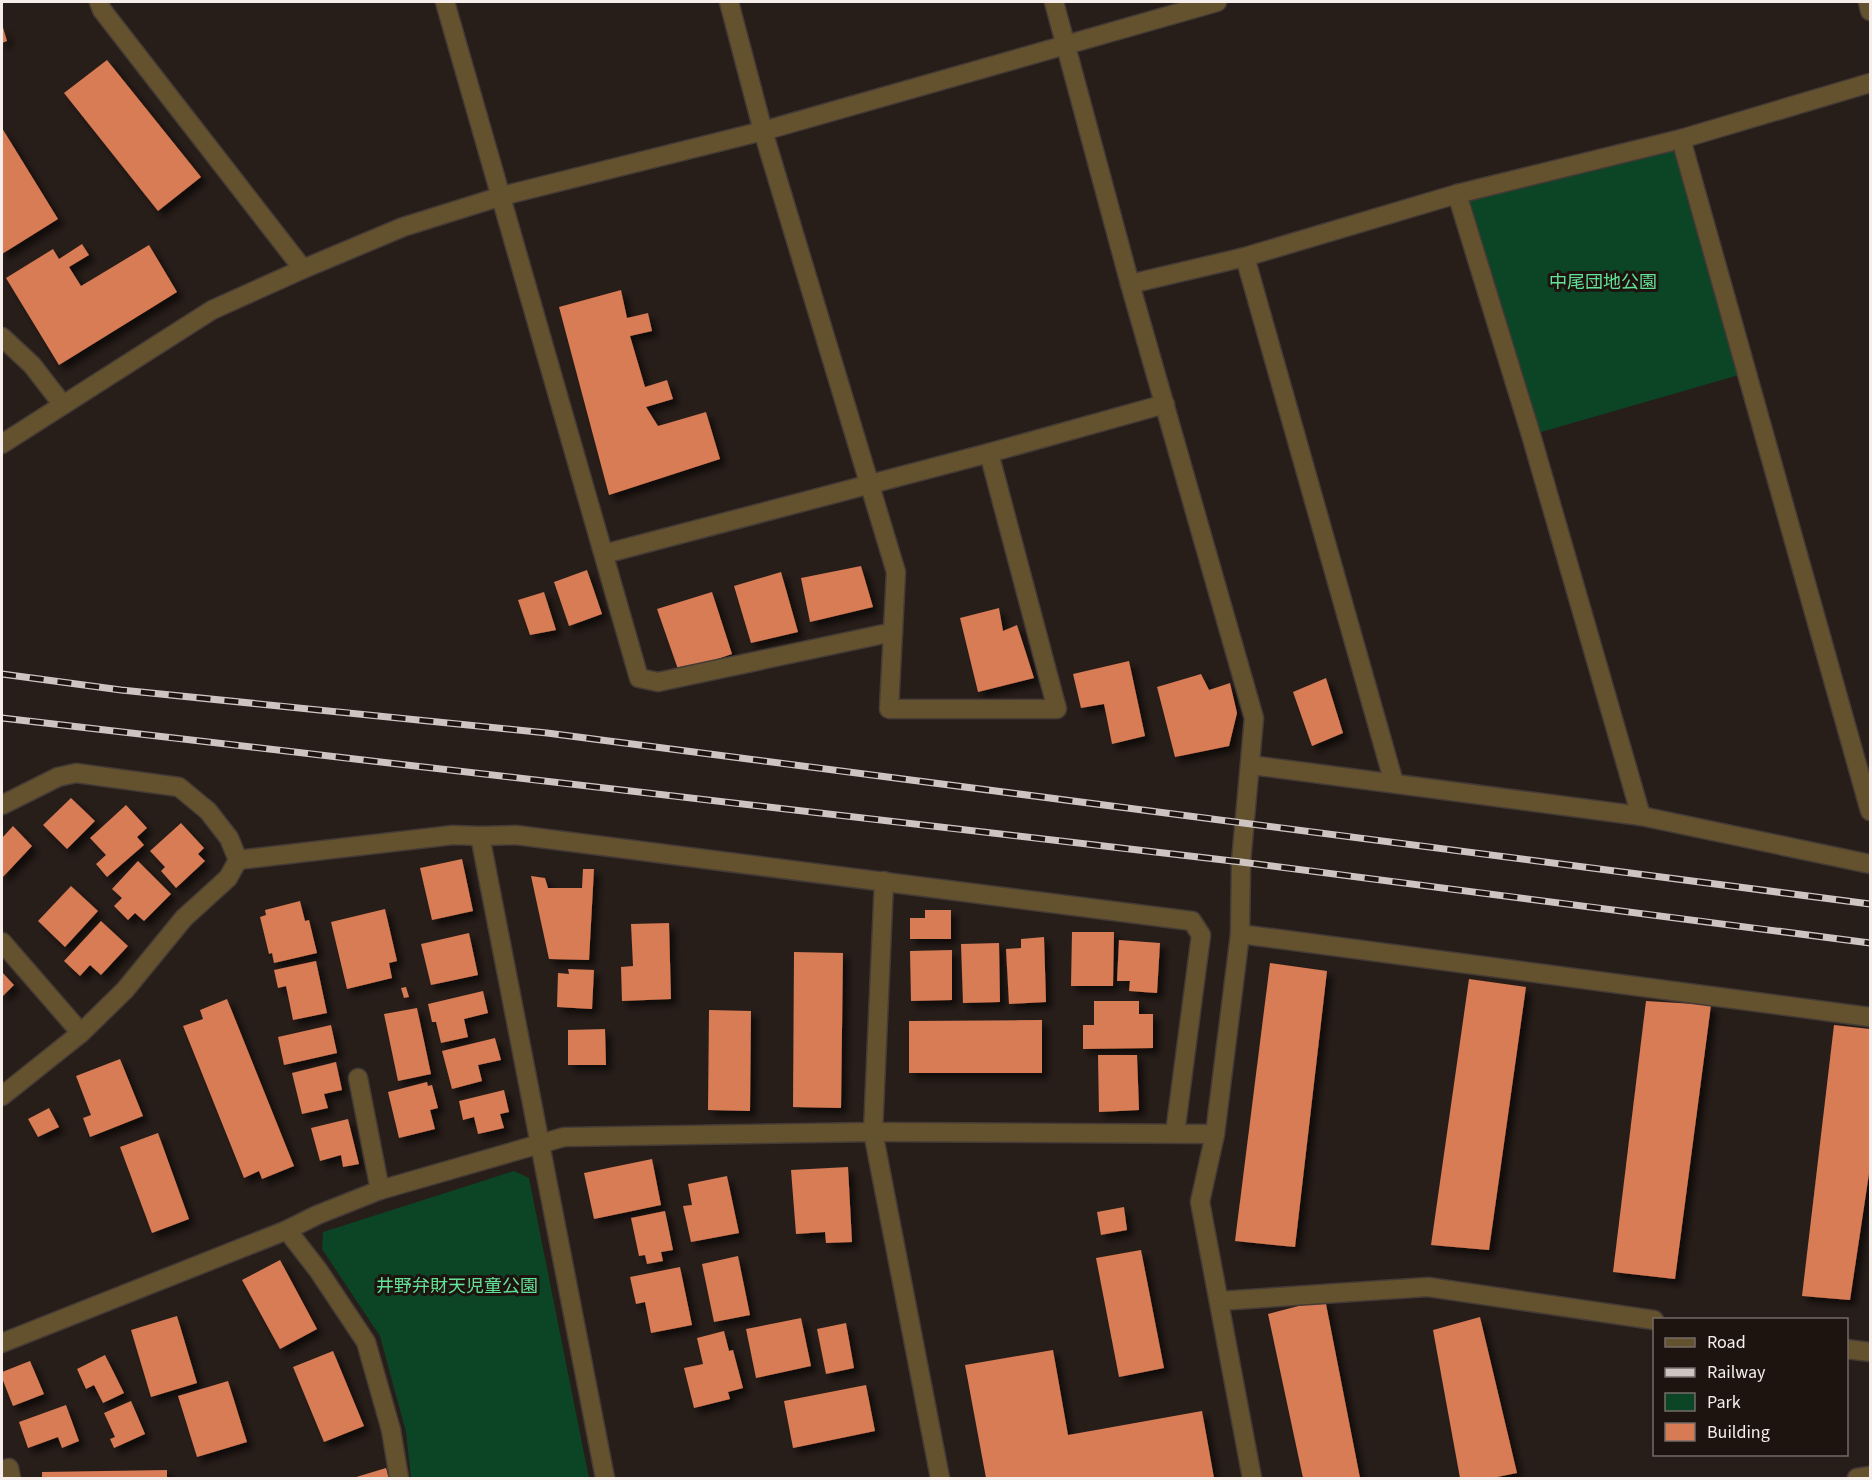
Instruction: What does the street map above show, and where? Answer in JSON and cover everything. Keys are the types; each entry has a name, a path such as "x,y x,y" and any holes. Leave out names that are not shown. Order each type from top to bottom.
{"street":[{"path":"99,2 109,20 303,269"},
{"path":"445,2 639,678 658,682 893,632"},
{"path":"729,2 763,131 896,572 889,710 1057,709 989,453"},
{"path":"1054,2 1130,284 1254,718 1241,862 1240,934 1215,1134 1200,1202 1252,1479"},
{"path":"2,444 212,310 403,228 502,196 763,131 1217,2"},
{"path":"1868,2 1870,11"},
{"path":"1130,284 1245,257 1457,194 1681,139 1870,83"},
{"path":"1681,139 1870,811"},
{"path":"1457,194 1531,435 1641,816"},
{"path":"1245,257 1394,783"},
{"path":"2,337 33,365 63,405"},
{"path":"604,554 989,453 1165,404"},
{"path":"1251,765 1641,816 1870,864"},
{"path":"2,806 58,777 76,773 179,787 208,811 229,838 238,860"},
{"path":"238,860 453,835 516,835 1192,921 1201,935 1175,1133"},
{"path":"480,836 605,1479"},
{"path":"2,1096 81,1033 124,990 184,918 228,878 238,860"},
{"path":"884,881 873,1131 940,1479"},
{"path":"1240,934 1870,1017"},
{"path":"2,942 81,1033"},
{"path":"358,1078 380,1190"},
{"path":"2,1343 287,1230 317,1215 380,1190 564,1137 873,1131 1215,1134"},
{"path":"287,1230 318,1270 366,1342 391,1430 399,1479"},
{"path":"1219,1301 1428,1287 1653,1320"},
{"path":"1848,1349 1870,1352"},
{"path":"2,1470 9,1468 11,1479"},
{"path":"1857,1479 1870,1476"}],"green space":[{"name":"中尾団地公園","path":"1681,139 1746,373 1531,435 1457,194"},
{"name":"井野弁財天児童公園","path":"514,1171 529,1178 589,1478 411,1478 406,1432 380,1336 322,1249 323,1232"}],"building":[{"path":"2,24 7,41 2,43"},
{"path":"107,60 201,177 158,211 64,93"},
{"path":"2,128 58,219 2,254"},
{"path":"82,244 89,255 69,267 81,286 149,245 177,292 59,365 6,278 53,249 59,259"},
{"path":"621,290 627,318 648,313 652,331 630,336 645,387 667,380 673,399 646,407 658,426 706,412 720,459 609,495 559,307"},
{"path":"861,566 873,607 810,622 801,578"},
{"path":"587,570 602,614 569,626 554,582"},
{"path":"781,572 798,632 751,643 734,586"},
{"path":"544,592 556,630 530,635 518,600"},
{"path":"712,592 732,654 679,672 657,609"},
{"path":"999,608 1003,631 1017,625 1034,678 978,692 960,618"},
{"path":"1129,661 1145,736 1112,744 1104,704 1081,708 1073,674"},
{"path":"1201,674 1209,690 1230,683 1237,713 1229,746 1175,757 1157,687"},
{"path":"1326,678 1343,733 1312,746 1293,692"},
{"path":"71,798 95,821 67,849 43,825"},
{"path":"126,805 147,828 137,837 144,845 107,877 96,864 106,855 90,838"},
{"path":"181,823 204,848 198,854 205,861 176,888 161,871 165,867 150,851"},
{"path":"13,826 32,846 2,878 2,838"},
{"path":"462,859 473,911 432,920 420,868"},
{"path":"138,861 171,894 144,921 135,913 128,920 114,906 122,898 112,889"},
{"path":"583,869 594,869 589,960 549,959 531,876 545,878 548,888 582,888"},
{"path":"71,886 98,911 65,947 38,921"},
{"path":"300,901 305,921 309,920 317,953 274,963 272,953 269,954 260,917 266,915 265,910"},
{"path":"385,909 397,961 389,963 392,978 347,989 331,922"},
{"path":"925,910 951,910 951,939 910,939 910,918 925,918"},
{"path":"101,921 128,946 101,975 90,965 80,976 64,961"},
{"path":"669,923 671,999 622,1001 621,967 633,966 631,924"},
{"path":"1072,932 1114,932 1113,986 1071,986"},
{"path":"469,933 478,975 431,985 421,944"},
{"path":"1044,937 1046,1002 1009,1004 1006,949 1021,948 1021,939"},
{"path":"1119,940 1160,943 1157,993 1129,991 1130,981 1117,981"},
{"path":"999,943 1000,1002 963,1003 961,944"},
{"path":"952,950 952,1000 911,1001 910,951"},
{"path":"794,952 843,953 841,1108 793,1107"},
{"path":"316,961 327,1013 293,1020 286,986 278,988 274,970"},
{"path":"1270,963 1327,971 1295,1247 1235,1241"},
{"path":"568,969 594,970 592,1009 557,1007 558,973 569,974"},
{"path":"2,972 14,985 2,997"},
{"path":"1469,979 1526,987 1489,1250 1431,1245"},
{"path":"406,987 409,997 404,998 401,988"},
{"path":"483,991 488,1013 464,1019 468,1037 441,1043 436,1022 432,1022 428,1004"},
{"path":"227,999 294,1166 262,1179 259,1171 244,1178 183,1026 203,1019 200,1010"},
{"path":"1094,1001 1139,1001 1139,1014 1153,1014 1153,1048 1083,1049 1083,1025 1094,1025"},
{"path":"1646,1001 1711,1005 1675,1279 1613,1272"},
{"path":"417,1008 431,1074 398,1081 384,1014"},
{"path":"709,1010 751,1011 750,1111 708,1110"},
{"path":"1042,1020 1042,1073 909,1073 909,1021"},
{"path":"331,1025 337,1053 284,1065 278,1037"},
{"path":"1834,1025 1870,1029 1870,1167 1850,1300 1802,1296"},
{"path":"605,1029 606,1065 568,1065 568,1030"},
{"path":"495,1038 501,1060 478,1065 482,1081 452,1089 442,1051"},
{"path":"1098,1055 1137,1055 1139,1110 1099,1112"},
{"path":"120,1059 143,1116 90,1137 83,1118 91,1115 76,1076"},
{"path":"336,1062 342,1090 324,1094 328,1108 302,1114 292,1073"},
{"path":"427,1082 428,1086 432,1085 438,1108 430,1110 435,1129 399,1138 388,1092"},
{"path":"504,1090 509,1112 500,1114 504,1128 478,1134 474,1117 463,1120 459,1101"},
{"path":"49,1108 59,1127 38,1137 28,1119"},
{"path":"348,1119 359,1164 343,1167 341,1155 320,1161 311,1128"},
{"path":"158,1133 189,1219 152,1233 120,1147"},
{"path":"652,1159 661,1205 594,1219 584,1173"},
{"path":"848,1167 852,1242 826,1243 825,1232 796,1234 791,1170"},
{"path":"727,1176 739,1233 691,1242 683,1206 692,1205 688,1184"},
{"path":"1124,1207 1127,1230 1101,1235 1097,1212"},
{"path":"665,1211 673,1250 661,1252 663,1261 647,1264 645,1255 639,1256 631,1218"},
{"path":"1141,1250 1164,1368 1119,1377 1096,1258"},
{"path":"738,1256 750,1315 714,1322 702,1264"},
{"path":"280,1260 317,1329 280,1349 242,1280"},
{"path":"680,1267 692,1325 651,1333 645,1302 636,1304 630,1277"},
{"path":"1325,1299 1360,1478 1303,1478 1268,1314"},
{"path":"177,1316 197,1383 151,1397 131,1330"},
{"path":"1480,1317 1517,1473 1492,1478 1460,1478 1433,1330"},
{"path":"801,1318 811,1366 756,1378 746,1329"},
{"path":"846,1323 854,1368 826,1374 817,1329"},
{"path":"724,1331 729,1351 733,1350 743,1388 728,1392 730,1399 694,1408 684,1368 703,1364 697,1338"},
{"path":"1053,1350 1068,1435 1202,1411 1214,1478 986,1478 965,1365"},
{"path":"333,1351 364,1426 324,1442 293,1367"},
{"path":"105,1355 124,1393 103,1403 94,1385 86,1389 77,1369"},
{"path":"30,1361 44,1394 13,1406 2,1378 2,1372"},
{"path":"228,1381 247,1442 197,1457 178,1396"},
{"path":"866,1385 875,1431 793,1448 784,1401"},
{"path":"131,1401 145,1434 114,1448 110,1439 115,1437 104,1413"},
{"path":"66,1405 79,1441 62,1448 58,1437 28,1448 19,1422"},
{"path":"386,1468 389,1478 353,1478"},
{"path":"167,1470 167,1478 42,1478 42,1472"}],"railway":[{"path":"2,674 121,690 547,733 1870,904"},
{"path":"2,718 1241,862 1870,943"}]}
